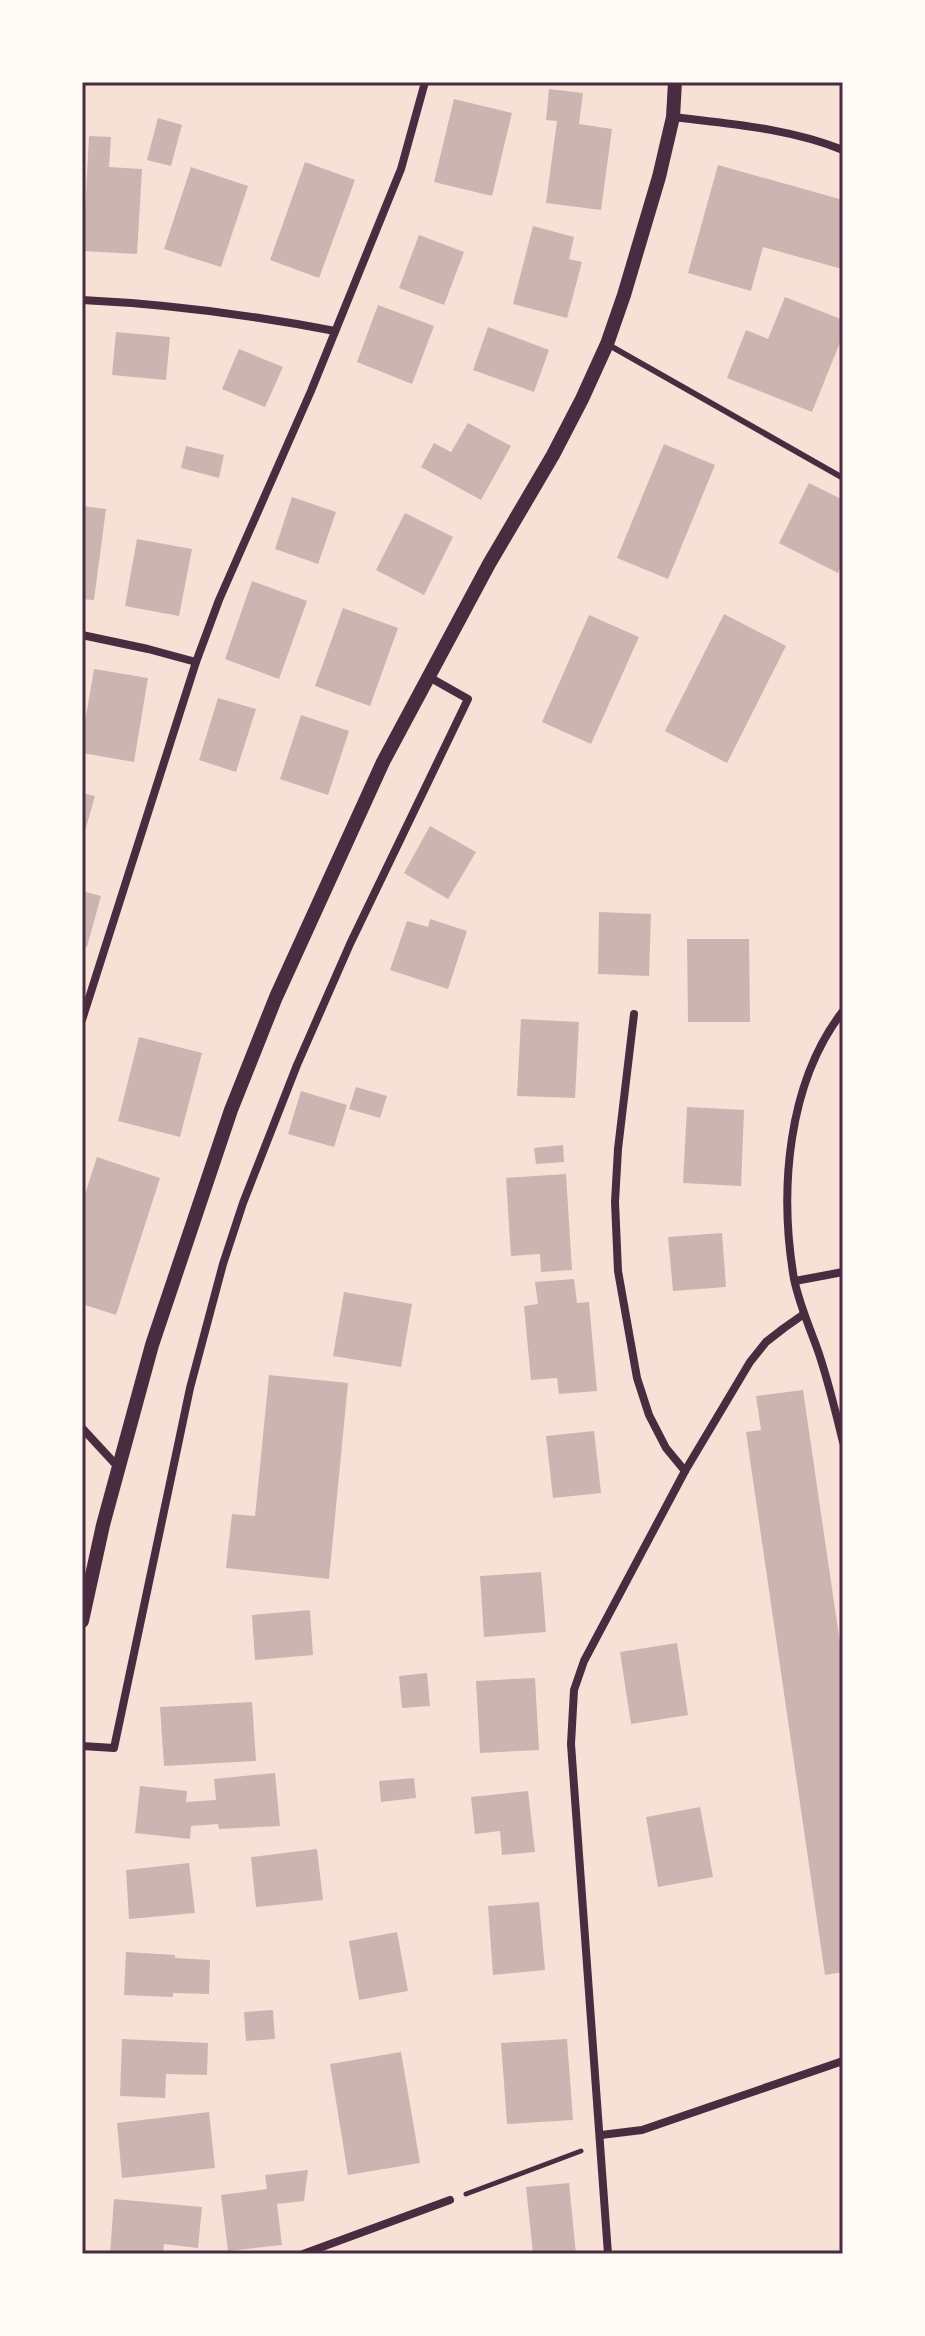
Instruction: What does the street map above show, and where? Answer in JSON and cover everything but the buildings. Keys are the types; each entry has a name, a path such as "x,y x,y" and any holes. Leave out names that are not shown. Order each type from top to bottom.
{"street":[{"path":"82,1020 196,662 219,600 401,169 425,82"},
{"path":"82,1621 103,1525 152,1345 231,1110 276,997 383,762 489,564 553,455 607,344 641,239 673,117 675,82"},
{"path":"673,117 788,133 843,150"},
{"path":"82,300 144,303 271,319 335,331"},
{"path":"82,635 196,662"},
{"path":"82,1746 114,1748 190,1388 223,1264 243,1203 297,1065 350,944 468,699 429,677"},
{"path":"843,1011 830,1027 799,1103 791,1146 788,1235 795,1281 828,1381 843,1442"},
{"path":"634,1014 618,1149 615,1202 618,1271 637,1378 649,1415 666,1448 685,1471"},
{"path":"795,1281 843,1272"},
{"path":"608,2254 572,1758 574,1690 584,1661 685,1471 750,1362 766,1342 804,1314"},
{"path":"82,1428 119,1468"},
{"path":"601,2139 642,2130 843,2061"},
{"path":"303,2254 450,2200"}],"lane":[{"path":"607,344 843,478"}],"path":[{"path":"450,2200 601,2139"}]}
